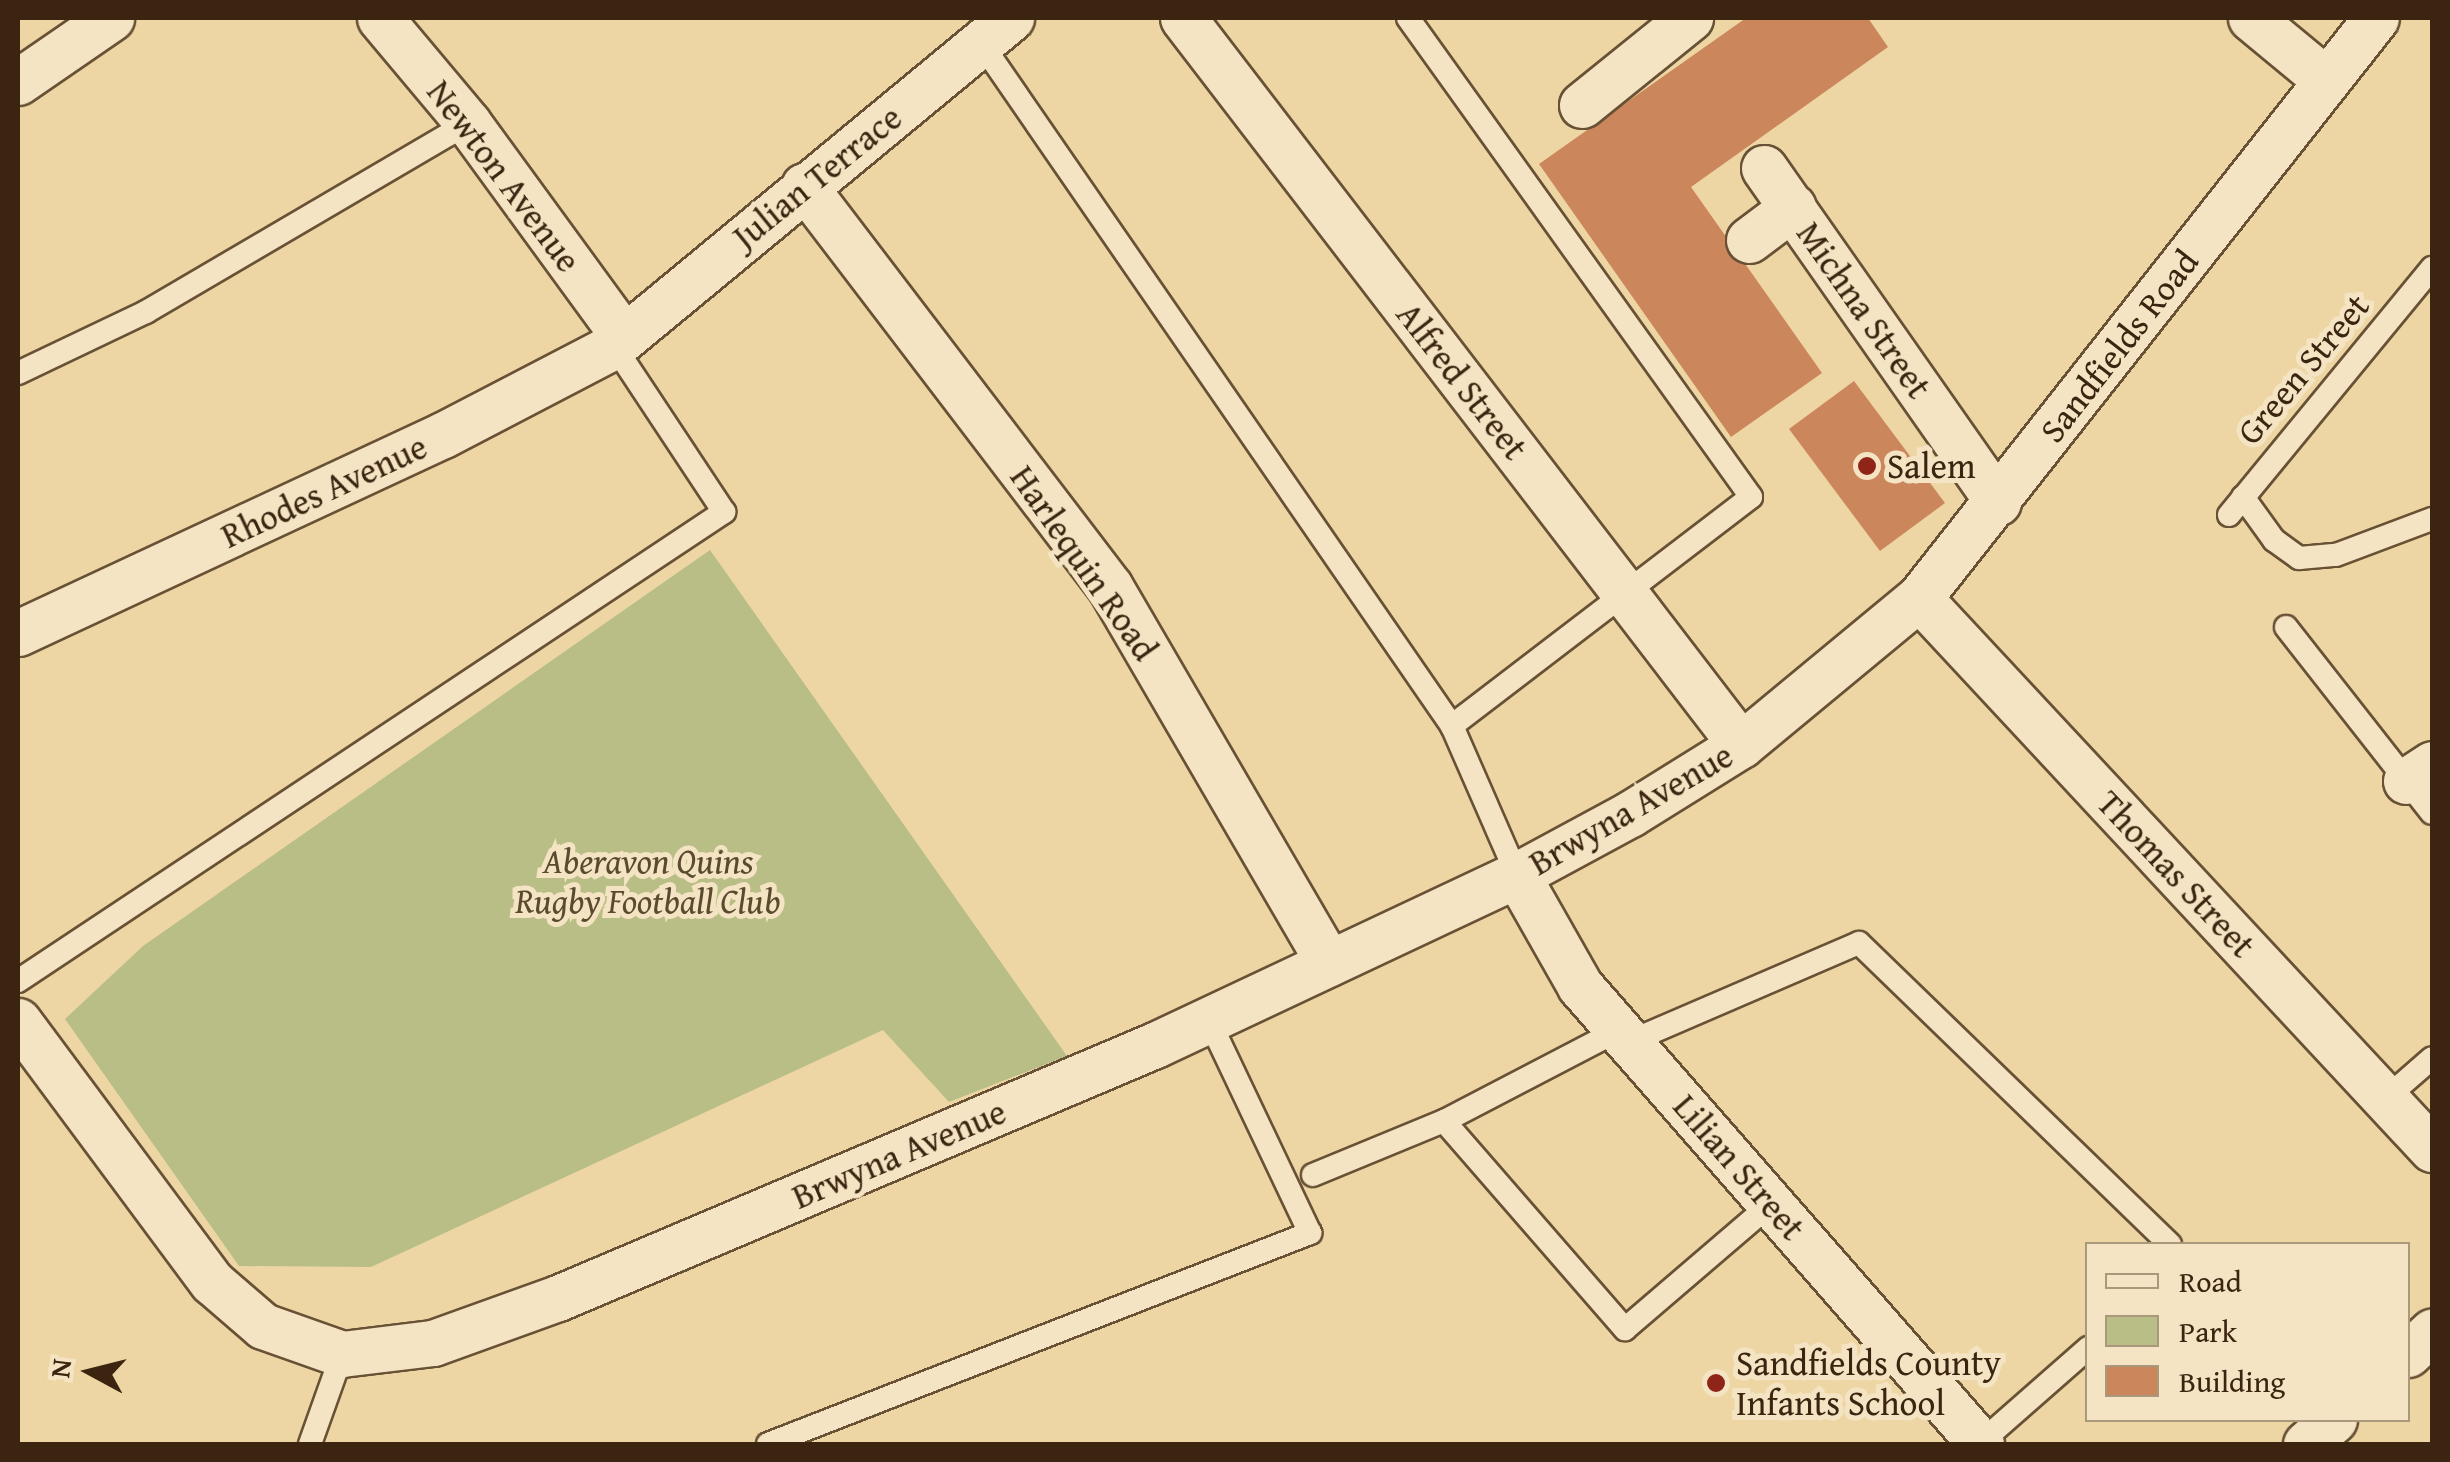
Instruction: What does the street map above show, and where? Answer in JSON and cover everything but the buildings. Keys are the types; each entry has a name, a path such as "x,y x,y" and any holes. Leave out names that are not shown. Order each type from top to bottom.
{"street":[{"path":"18,82 111,18"},
{"name":"Newton Avenue","path":"380,18 468,123 619,341"},
{"name":"Alfred Street","path":"1183,18 1741,745"},
{"path":"2252,18 2326,80"},
{"name":"Sandfields Road","path":"1843,658 1919,598 2376,18"},
{"path":"1582,105 1672,23"},
{"name":"Julian Terrace","path":"619,341 987,29"},
{"name":"Michna Street","path":"1764,168 1998,502"},
{"name":"Harlequin Road","path":"804,186 1110,587 1330,963"},
{"path":"1749,240 1793,207"},
{"name":"Rhodes Avenue","path":"18,633 443,435 619,341"},
{"name":"Thomas Street","path":"1919,598 2432,1150"},
{"name":"Brwyna Avenue","path":"18,1020 212,1282 263,1326 342,1354 433,1343 558,1298 1209,1020 1517,875 1741,745 1843,658"},
{"name":"Lilian Street","path":"1517,875 1580,986 1981,1444"},
{"path":"2410,1352 2432,1332"},
{"path":"2306,1444 2332,1422"}],"lane":[{"path":"1408,18 1752,497 1623,591 1452,726"},
{"path":"987,29 1452,726 1517,875"},
{"path":"18,373 146,312 468,123"},
{"name":"Green Street","path":"2432,268 2236,506 2298,558 2336,555 2432,519"},
{"path":"18,981 724,512 619,341"},
{"path":"2286,627 2424,786"},
{"path":"1313,1176 1444,1121 1624,1036 1859,942 2168,1242"},
{"path":"768,1444 1310,1233 1209,1020"},
{"path":"2385,1099 2432,1058"},
{"path":"1444,1121 1625,1329 1771,1204"},
{"path":"1981,1444 2085,1351"},
{"path":"310,1444 342,1354"}],"green space":[{"name":"Aberavon Quins Rugby Football Club","path":"710,550 1067,1056 949,1102 883,1030 371,1267 239,1266 65,1019 143,946"}],"place":[{"name":"Salem","path":"1867,466"},
{"name":"Sandfields County Infants School","path":"1716,1383"}]}
